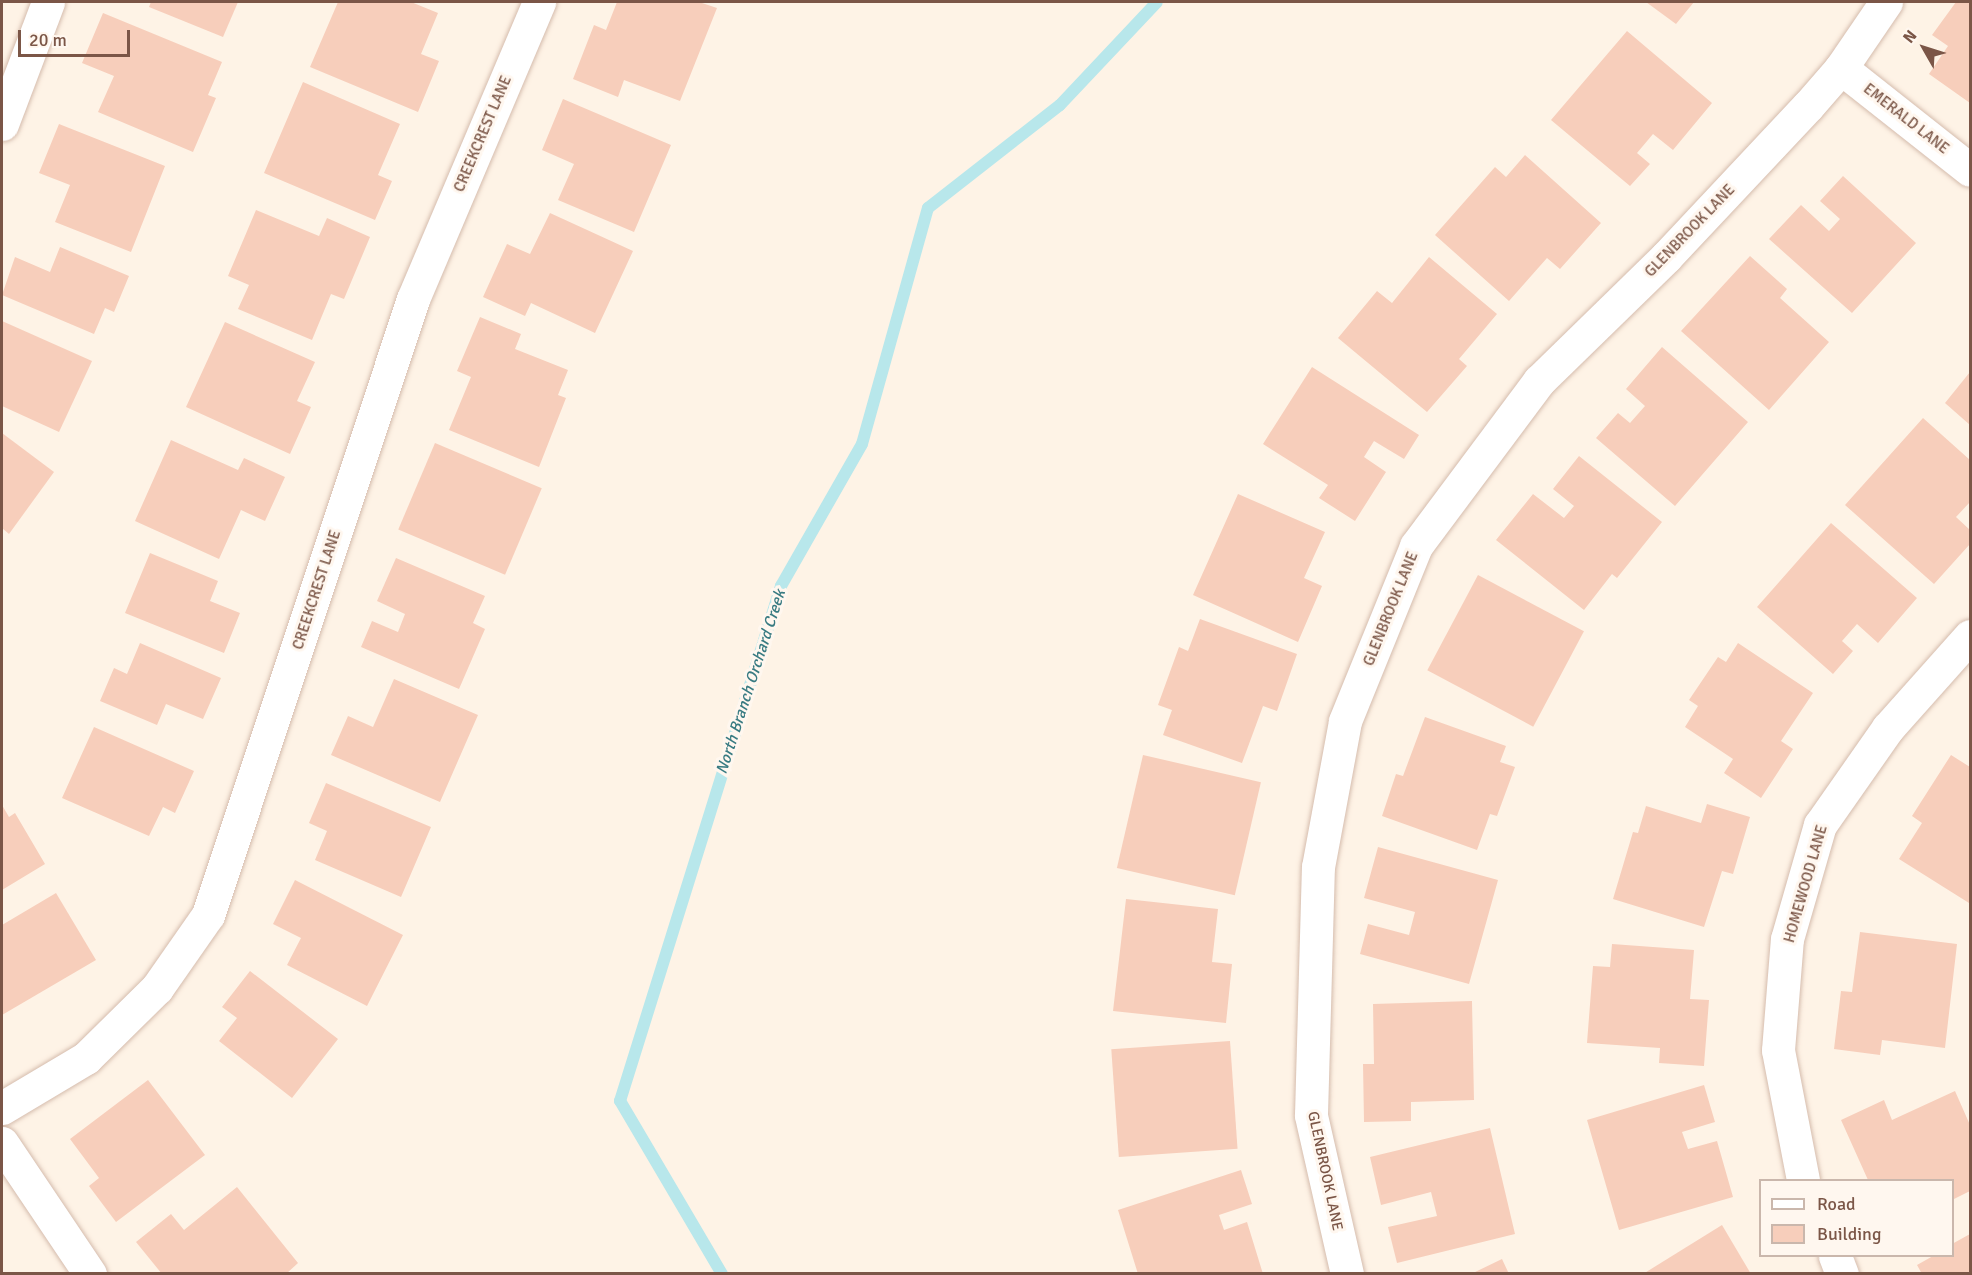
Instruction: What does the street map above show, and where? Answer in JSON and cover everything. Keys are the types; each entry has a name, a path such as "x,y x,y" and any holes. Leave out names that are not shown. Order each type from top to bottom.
{"street":[{"path":"2,124 48,2"},
{"name":"CREEKCREST LANE","path":"2,1108 86,1058 157,988 208,915 412,299 539,2"},
{"name":"GLENBROOK LANE","path":"1347,1274 1311,1115 1318,867 1345,721 1416,546 1539,381 1666,257 1840,68 1886,2"},
{"name":"EMERALD LANE","path":"1840,68 1971,170"},
{"name":"HOMEWOOD LANE","path":"1803,1179 1778,1050 1787,939 1820,825 1888,728 1971,636"},
{"path":"2,1143 90,1274"},
{"path":"1835,1257 1842,1274"}],"building":[{"path":"151,2 238,2 223,37 149,7"},
{"path":"338,2 411,2 438,13 421,54 439,61 418,112 310,67"},
{"path":"617,2 699,2 717,8 680,101 624,80 618,97 573,79 594,25 606,30"},
{"path":"1646,2 1694,2 1676,24"},
{"path":"1956,2 1970,2 1970,103 1929,74 1948,46 1932,35"},
{"path":"103,13 222,62 208,95 216,98 193,152 98,112 114,76 82,63"},
{"path":"1627,31 1712,103 1673,150 1653,134 1637,153 1650,164 1630,186 1551,120"},
{"path":"303,82 400,124 378,175 392,181 375,220 264,173"},
{"path":"563,99 671,145 634,232 558,200 574,164 542,150"},
{"path":"59,124 165,166 131,252 55,222 70,185 39,173"},
{"path":"1525,155 1601,223 1560,269 1547,258 1509,301 1435,235 1495,167 1506,177"},
{"path":"1843,176 1916,243 1852,313 1769,239 1801,205 1829,231 1840,219 1820,201"},
{"path":"256,210 319,236 327,218 370,237 344,299 331,294 312,340 238,309 249,285 228,276"},
{"path":"550,213 633,251 595,333 531,303 525,316 483,297 507,244 530,254"},
{"path":"60,247 129,276 114,312 105,308 94,334 2,295 15,257 50,272"},
{"path":"1750,256 1787,289 1780,298 1829,342 1769,410 1681,331"},
{"path":"1429,257 1497,314 1459,359 1467,366 1427,412 1338,338 1377,291 1392,303"},
{"path":"480,317 521,334 515,349 568,370 558,395 566,398 539,467 449,430 471,377 457,371"},
{"path":"2,321 92,361 59,432 2,406"},
{"path":"225,322 315,362 297,401 311,407 290,454 186,407"},
{"path":"1662,347 1748,422 1675,506 1596,438 1618,413 1630,423 1645,406 1626,389"},
{"path":"1312,367 1419,435 1404,459 1374,441 1364,457 1386,472 1355,521 1319,498 1328,485 1263,444"},
{"path":"1970,372 1970,425 1945,403"},
{"path":"1923,418 1970,460 1970,502 1956,517 1970,530 1970,544 1934,584 1845,505"},
{"path":"2,433 54,472 9,534 2,528"},
{"path":"171,440 238,470 244,458 285,477 265,521 241,510 219,559 135,521"},
{"path":"435,443 542,488 505,575 398,530"},
{"path":"1579,456 1662,522 1617,578 1612,574 1584,610 1496,540 1533,494 1564,518 1574,506 1553,489"},
{"path":"1238,494 1325,532 1304,578 1322,586 1298,642 1193,595"},
{"path":"1831,523 1917,598 1878,643 1857,624 1842,641 1853,651 1833,674 1757,607"},
{"path":"150,553 218,581 210,601 240,613 224,653 125,613"},
{"path":"396,558 485,596 473,623 485,629 459,689 361,647 372,621 398,632 405,614 377,601"},
{"path":"1478,575 1584,631 1533,727 1427,670"},
{"path":"1200,619 1297,654 1277,711 1263,706 1242,763 1163,735 1172,710 1158,705 1179,647 1188,651"},
{"path":"140,643 221,678 203,719 166,704 157,725 100,701 114,668 127,674"},
{"path":"1738,643 1813,693 1781,741 1793,749 1761,798 1724,773 1733,759 1685,727 1698,706 1689,700 1718,657 1726,662"},
{"path":"394,679 478,715 440,802 331,755 348,716 373,727"},
{"path":"1425,717 1506,746 1500,762 1515,767 1497,816 1490,814 1477,850 1382,816 1396,774 1403,776"},
{"path":"94,727 194,771 175,813 163,807 149,836 62,798"},
{"path":"1143,755 1261,782 1235,895 1117,868"},
{"path":"1951,755 1970,767 1969,903 1899,859 1922,823 1912,816"},
{"path":"326,783 431,827 401,897 315,860 327,831 309,823"},
{"path":"1707,804 1750,817 1733,874 1722,871 1704,927 1613,899 1633,832 1638,833 1646,806 1701,823"},
{"path":"2,805 9,817 15,813 45,864 2,890"},
{"path":"1378,847 1498,880 1469,984 1360,954 1368,924 1409,935 1415,912 1364,898"},
{"path":"295,880 403,935 367,1006 287,965 301,938 273,924"},
{"path":"56,893 96,960 2,1015 2,925"},
{"path":"1126,899 1218,909 1212,962 1232,964 1226,1023 1113,1011"},
{"path":"1860,932 1957,944 1945,1048 1882,1040 1880,1055 1834,1049 1841,991 1852,992"},
{"path":"1612,944 1694,950 1690,999 1709,1000 1704,1066 1659,1063 1660,1048 1587,1043 1593,966 1610,967"},
{"path":"250,971 338,1039 292,1098 219,1041 237,1018 222,1007"},
{"path":"1472,1001 1474,1100 1411,1102 1411,1121 1364,1122 1363,1064 1374,1064 1373,1004"},
{"path":"1230,1041 1238,1149 1119,1157 1111,1049"},
{"path":"148,1080 205,1155 116,1222 89,1186 99,1178 70,1139"},
{"path":"1704,1085 1715,1122 1682,1132 1688,1149 1717,1141 1733,1197 1619,1230 1587,1120"},
{"path":"1955,1091 1970,1125 1970,1191 1954,1199 1954,1179 1868,1179 1841,1120 1884,1100 1892,1120"},
{"path":"1490,1128 1515,1234 1397,1263 1388,1227 1437,1216 1431,1192 1381,1205 1370,1157"},
{"path":"1241,1170 1252,1204 1219,1215 1224,1230 1247,1222 1263,1274 1138,1274 1118,1210"},
{"path":"237,1187 298,1263 286,1274 162,1274 136,1242 171,1214 184,1230"},
{"path":"1722,1225 1751,1274 1643,1274"},
{"path":"1970,1234 1970,1274 1922,1274 1917,1265 1931,1257 1954,1257 1954,1243"},
{"path":"1502,1259 1509,1274 1471,1274"}],"waterway":[{"name":"North Branch Orchard Creek","path":"722,1274 620,1101 781,586 862,444 928,208 1060,105 1157,2"}]}
